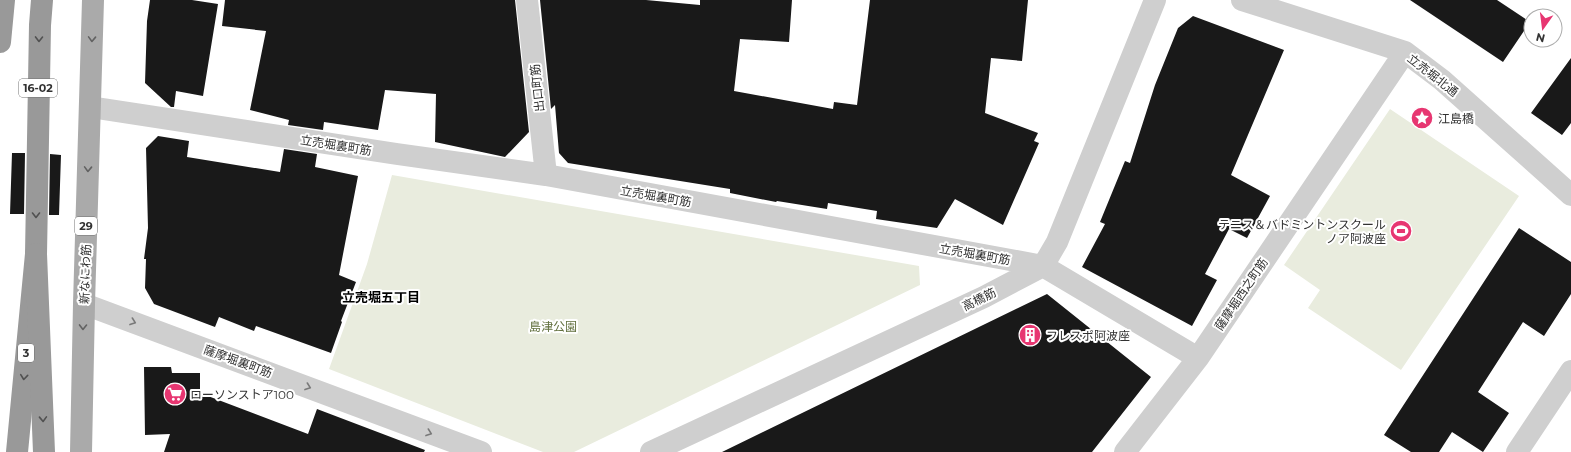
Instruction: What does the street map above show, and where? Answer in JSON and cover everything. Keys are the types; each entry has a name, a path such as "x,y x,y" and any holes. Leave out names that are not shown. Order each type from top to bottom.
{"highway":[{"path":"0,42 4,0"},
{"name":"16-02","path":"36,254 40,25 42,0"},
{"path":"36,254 44,452"},
{"name":"3","path":"16,452 36,254"}],"main road":[{"name":"新なにわ筋","path":"81,452 93,0"}],"street":[{"name":"出口町筋","path":"527,0 546,175"},
{"path":"1043,266 1057,242 1155,0"},
{"name":"立売堀北通","path":"1242,0 1405,52 1442,80 1571,196"},
{"name":"薩摩堀西之町筋","path":"1125,452 1198,358 1405,52"},
{"name":"立売堀裏町筋","path":"90,106 397,154 546,175 1043,266 1198,358"},
{"name":"高橋筋","path":"651,452 984,297 1043,266"},
{"name":"薩摩堀裏町筋","path":"84,304 481,452"},
{"path":"1518,452 1571,371"}],"green space":[{"name":"テニス＆バドミントンスクール ノア阿波座","path":"1390,109 1519,196 1401,370 1308,308 1320,290 1284,265"},
{"name":"島津公園","path":"392,175 919,266 920,285 574,452 543,452 329,369 367,264"}],"building":[{"path":"150,0 192,0 218,4 203,96 176,91 174,107 171,107 145,83 147,21"},
{"path":"225,0 515,0 529,132 505,157 435,142 436,94 385,90 378,130 324,122 323,130 288,125 289,120 250,110 266,31 222,26"},
{"path":"540,0 646,0 700,5 700,0 792,0 789,42 740,39 734,91 833,109 834,102 857,105 870,0 1028,0 1022,61 991,58 985,113 1038,133 1034,141 1039,143 1003,225 955,199 937,228 876,219 877,211 828,203 827,209 776,202 730,193 730,189 568,163 559,153 555,105 551,109"},
{"path":"1410,0 1497,0 1523,17 1523,32 1503,62"},
{"path":"1193,16 1284,50 1231,175 1270,196 1247,238 1229,229 1205,274 1217,280 1192,326 1082,267 1105,224 1100,222 1125,161 1130,163 1155,85 1178,28"},
{"path":"1571,58 1571,123 1562,135 1531,113"},
{"path":"158,136 189,141 187,157 280,172 284,149 317,154 315,167 358,176 339,275 356,282 331,353 256,326 254,331 219,317 215,327 154,304 145,288 146,259 144,259 148,228 146,148"},
{"path":"12,153 25,153 24,214 10,214"},
{"path":"50,154 61,155 59,215 49,215"},
{"path":"1519,228 1571,262 1571,294 1544,336 1523,322 1478,392 1509,413 1483,452 1452,432 1439,452 1411,452 1384,435"},
{"name":"フレスポ阿波座","path":"1047,294 1151,377 1092,452 722,452"},
{"path":"144,367 171,367 172,373 200,373 200,393 308,434 317,409 425,450 424,452 164,452 170,434 145,435"}],"place":[{"name":"江島橋","path":"1422,118"},
{"name":"テニス＆バドミントンスクール ノア阿波座","path":"1401,231"},
{"name":"フレスポ阿波座","path":"1030,335"},
{"name":"ローソンストア100","path":"175,394"}],"district":[{"name":"立売堀五丁目","path":"381,297"}]}
